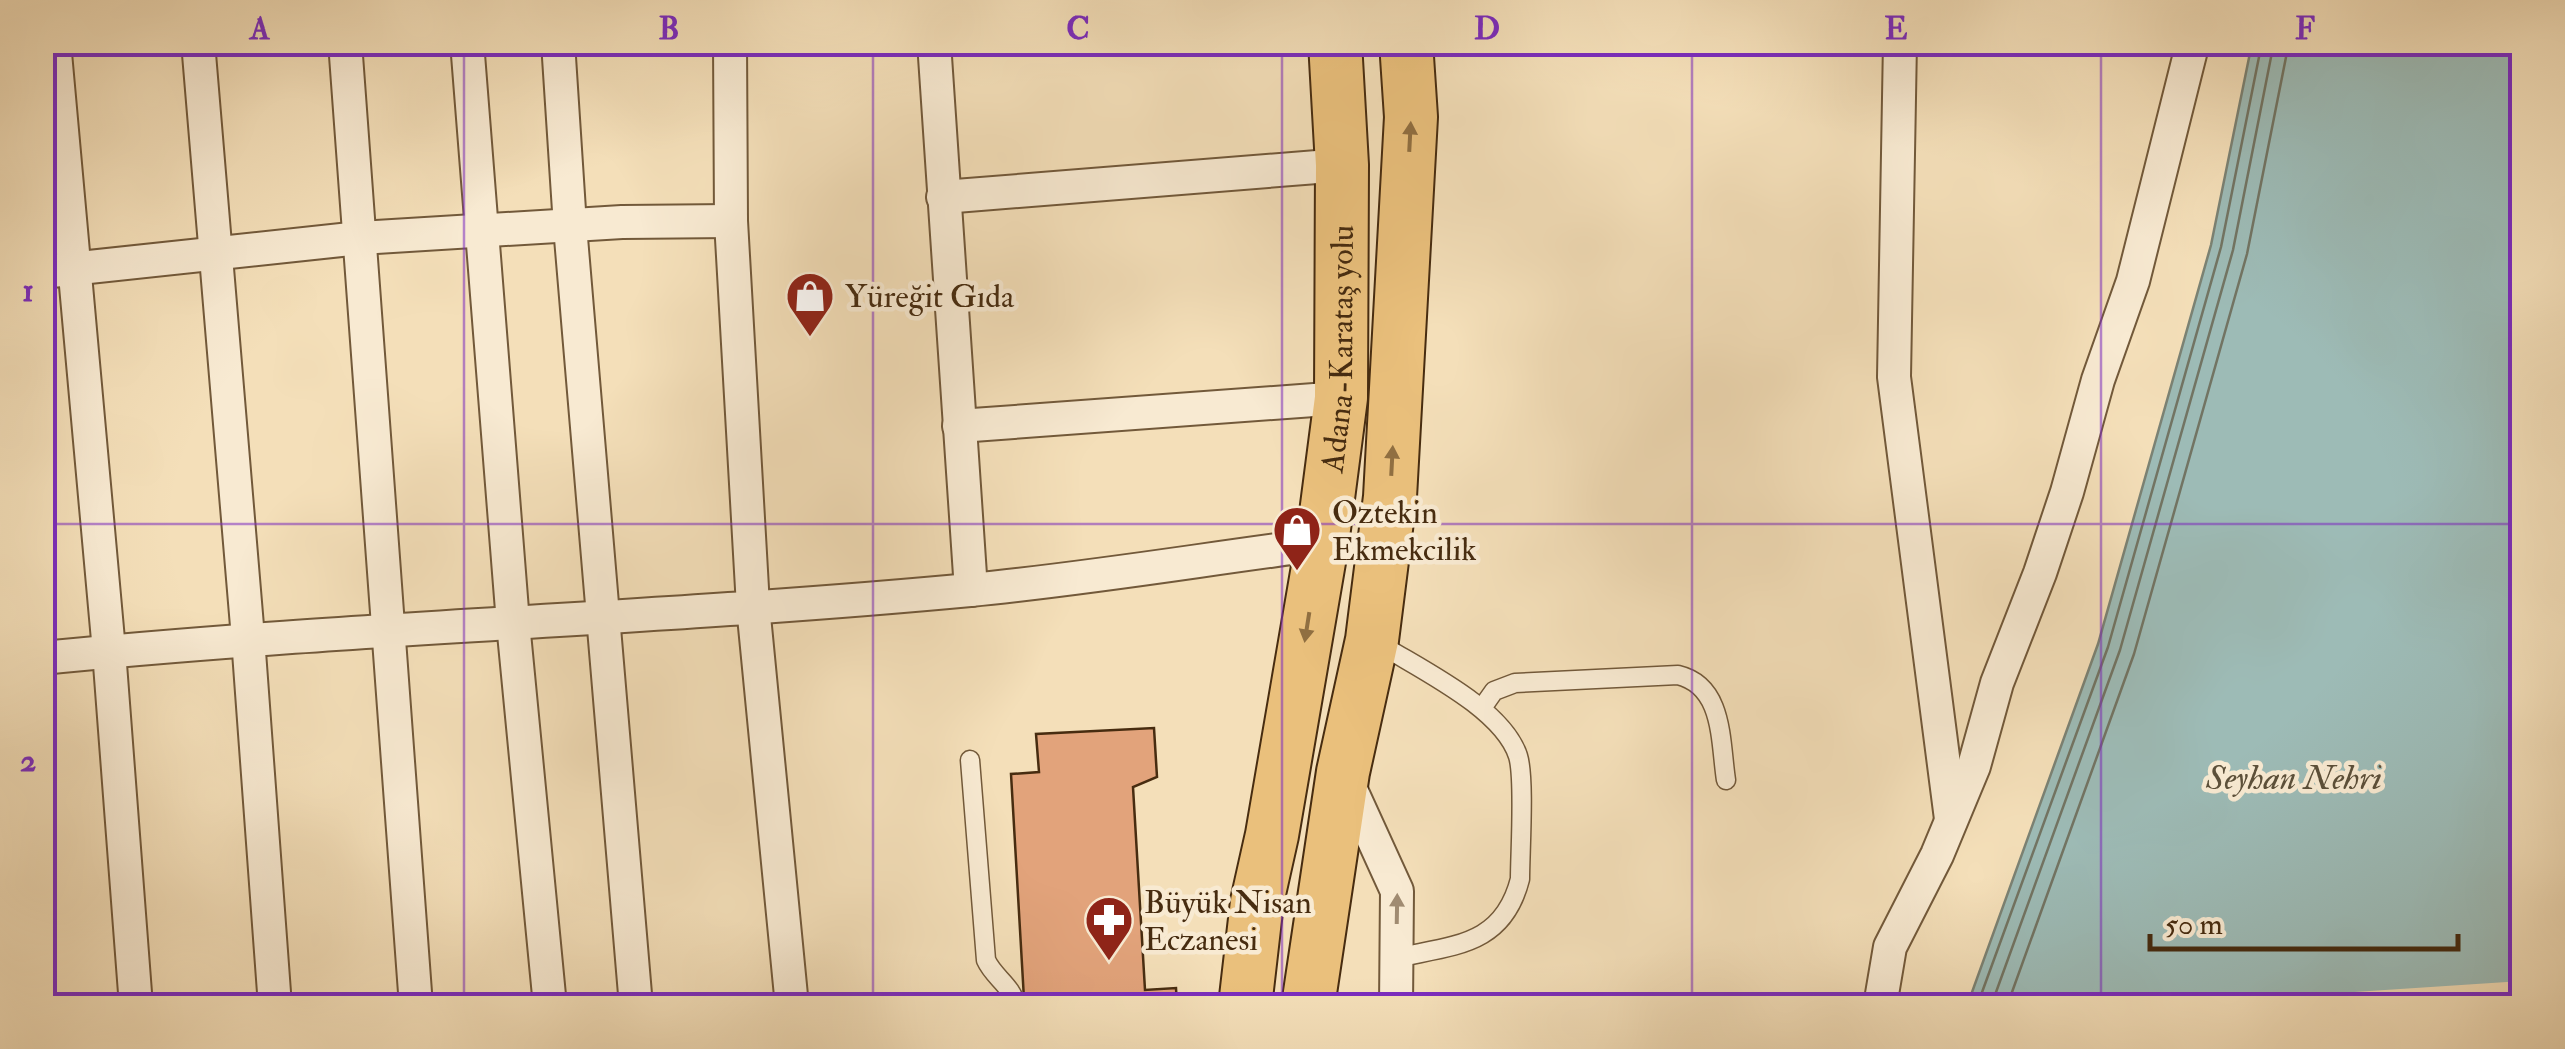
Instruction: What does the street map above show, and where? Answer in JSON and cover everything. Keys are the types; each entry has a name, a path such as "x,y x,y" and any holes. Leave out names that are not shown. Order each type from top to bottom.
{"main road":[{"name":"Adana-Karataş yolu","path":"1245,1006 1257,902 1322,544 1342,398 1342,165 1335,42"},
{"name":"Adana-Karataş yolu","path":"1308,1006 1343,772 1372,640 1390,497 1411,117 1406,42"}],"street":[{"path":"54,42 59,271 110,651 136,1006"},
{"path":"198,42 275,1006"},
{"path":"345,42 416,1006"},
{"path":"467,42 513,623 550,1006"},
{"path":"558,42 636,1006"},
{"path":"730,42 731,221 753,606 792,1006"},
{"path":"934,42 972,590"},
{"path":"1900,42 1894,377 1951,820"},
{"path":"1880,1006 1890,946 1974,766 1997,682 2040,573 2098,380 2133,281 2193,42"},
{"path":"943,197 1342,165"},
{"path":"59,271 360,238 731,221"},
{"path":"958,426 1342,398"},
{"path":"42,658 248,638 972,590 1322,544"},
{"path":"1343,772 1397,890 1396,1006"}],"lane":[{"path":"1372,640 1482,708 1499,724 1518,758 1520,879 1515,899 1492,930 1476,940 1396,958"},
{"path":"1482,708 1494,691 1515,683 1689,678 1700,684 1714,705 1726,780"},
{"path":"970,760 986,960 1010,988 1016,1006"}],"water":[{"name":"Seyhan Nehri","path":"2252,43 2522,43 2522,1006 1967,1006 2098,644 2211,245"}],"pier":[{"path":"2522,981 2522,1006 2143,1006"}],"building":[{"path":"1154,728 1157,777 1133,787 1145,990 1176,988 1177,1006 1051,1006 1050,998 1024,999 1011,774 1039,772 1036,734"}],"place":[{"name":"Yüreğit Gıda","path":"810,338"},
{"name":"Oztekin Ekmekcilik","path":"1297,572"},
{"name":"Büyük Nisan Eczanesi","path":"1109,962"}]}
